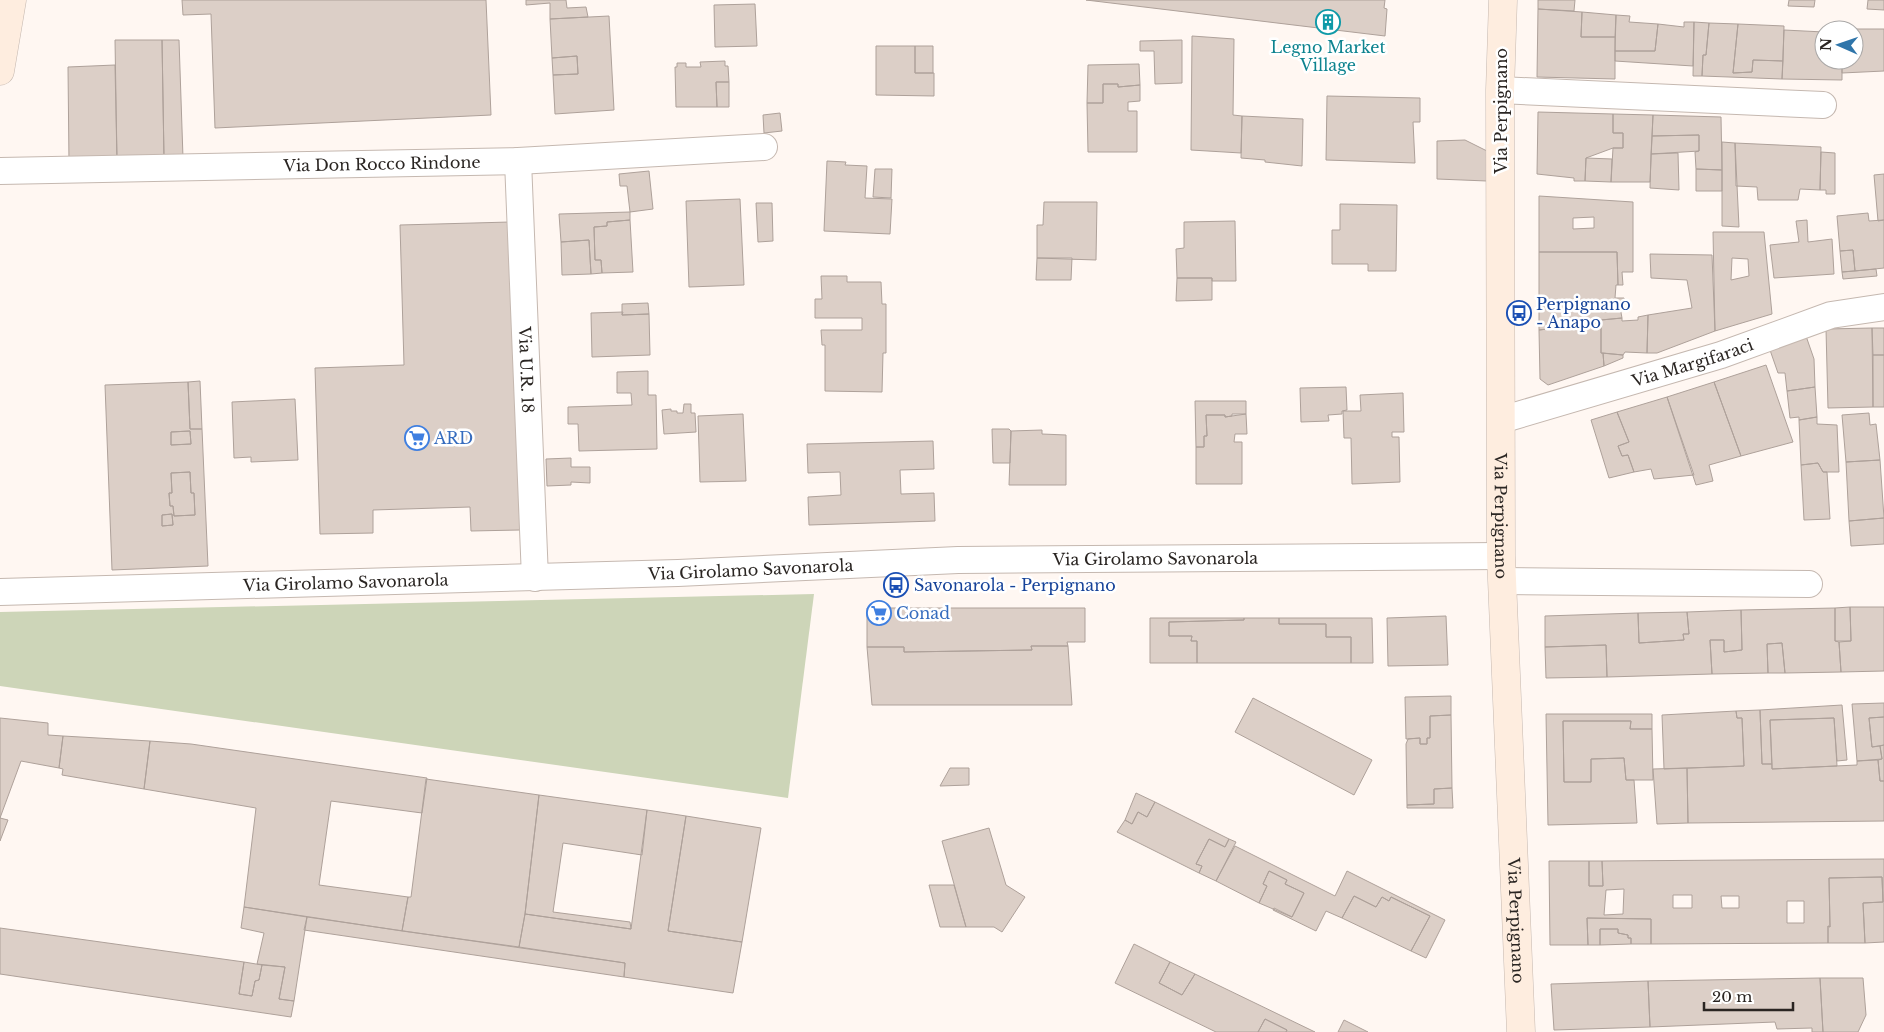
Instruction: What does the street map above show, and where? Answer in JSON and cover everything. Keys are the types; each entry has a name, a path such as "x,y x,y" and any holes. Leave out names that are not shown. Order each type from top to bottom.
{"street":[{"path":"0,71 12,0"},
{"name":"Via Perpignano","path":"1502,0 1500,90 1502,568 1521,1032"},
{"path":"1500,90 1823,105"},
{"name":"Via Don Rocco Rindone","path":"0,171 518,161 764,148"},
{"name":"Via U.R. 18","path":"518,161 535,578"},
{"name":"Via Margifaraci","path":"1501,420 1721,355 1830,315 1884,307"},
{"name":"Via Girolamo Savonarola","path":"0,592 688,573 958,560 1502,568 1809,584"}],"green space":[{"path":"814,594 788,798 0,686 0,612"}],"building":[{"path":"182,0 486,0 491,115 215,128 211,14 183,15"},
{"path":"526,0 566,0 567,8 586,7 588,17 550,19 550,3 526,5"},
{"name":"Legno Market Village","path":"1086,0 1385,0 1384,8 1387,9 1385,36"},
{"path":"1538,0 1575,0 1574,11 1538,9"},
{"path":"1789,0 1815,0 1814,7 1788,6"},
{"path":"1868,0 1884,0 1884,10 1867,9"},
{"path":"755,4 757,46 715,47 714,5"},
{"path":"1538,9 1582,12 1581,37 1615,37 1615,79 1537,77"},
{"path":"1582,12 1616,15 1615,37 1581,37"},
{"path":"1616,15 1630,16 1629,22 1658,24 1655,51 1615,51"},
{"path":"609,16 614,110 555,114 553,75 578,74 577,56 552,58 550,19"},
{"path":"1684,22 1694,22 1693,66 1615,61 1615,51 1655,51 1658,24 1684,27"},
{"path":"1694,22 1709,23 1706,55 1703,55 1702,76 1693,76"},
{"path":"1709,23 1738,24 1733,73 1752,72 1753,60 1783,61 1782,79 1702,76 1703,55 1706,55"},
{"path":"1738,24 1784,26 1783,61 1753,60 1752,72 1733,73"},
{"path":"1864,29 1884,29 1884,71 1842,73 1842,70 1864,70"},
{"path":"1784,30 1814,32 1814,70 1842,70 1842,80 1782,79"},
{"path":"1192,36 1234,39 1233,115 1242,116 1241,153 1191,150"},
{"path":"115,40 162,40 164,159 117,161"},
{"path":"162,40 179,40 183,158 164,159"},
{"path":"1182,40 1182,83 1155,84 1154,51 1140,51 1140,41"},
{"path":"876,46 915,46 915,73 934,73 934,96 876,95"},
{"path":"915,46 933,46 933,73 915,73"},
{"path":"577,56 578,74 553,75 552,58"},
{"path":"725,61 725,66 728,66 729,82 716,82 717,107 676,107 675,67 677,67 677,63 686,63 686,67 701,67 700,62"},
{"path":"1139,64 1140,85 1118,87 1118,84 1103,84 1103,103 1087,103 1088,65"},
{"path":"115,65 117,161 69,163 68,67"},
{"path":"716,82 729,82 729,107 717,107"},
{"path":"1103,84 1118,84 1118,87 1140,85 1140,101 1128,102 1128,111 1137,111 1137,152 1088,152 1087,103 1103,103"},
{"path":"1327,96 1420,98 1420,122 1413,122 1415,163 1326,160"},
{"path":"1538,112 1613,114 1613,133 1623,133 1623,148 1613,148 1586,158 1585,181 1574,181 1574,178 1537,174"},
{"path":"780,113 782,131 764,133 763,115"},
{"path":"1613,114 1653,115 1650,182 1611,182 1613,148 1623,148 1623,133 1613,133"},
{"path":"1653,115 1721,117 1722,170 1696,169 1695,152 1699,151 1699,135 1652,136"},
{"path":"1242,116 1303,119 1302,166 1241,158"},
{"path":"1699,135 1699,151 1651,154 1652,136"},
{"path":"1465,140 1487,151 1487,181 1437,179 1437,141"},
{"path":"1722,142 1735,143 1739,227 1722,226"},
{"path":"1735,143 1821,147 1820,190 1800,189 1798,200 1758,200 1757,187 1736,186"},
{"path":"1821,152 1835,153 1835,194 1826,194 1826,190 1820,190"},
{"path":"1678,153 1679,190 1650,188 1651,154"},
{"path":"1586,158 1612,159 1611,182 1585,181"},
{"path":"827,161 846,162 845,165 867,166 865,198 892,199 890,234 824,231"},
{"path":"875,169 892,169 891,198 873,197"},
{"path":"1696,169 1722,170 1722,191 1696,191"},
{"path":"649,171 653,209 630,212 627,186 620,186 619,174"},
{"path":"1884,174 1884,220 1878,221 1874,175"},
{"path":"1539,196 1633,202 1633,272 1622,272 1623,285 1618,285 1617,252 1539,252","holes":["1594,217 1594,228 1573,229 1573,218"]},
{"path":"740,199 744,285 689,287 686,201"},
{"path":"1044,202 1097,202 1096,260 1037,258 1037,225 1043,225"},
{"path":"756,203 772,203 773,241 758,242"},
{"path":"1340,204 1397,205 1396,271 1368,271 1368,264 1332,264 1332,230 1340,230"},
{"path":"630,212 630,220 607,222 607,226 594,227 595,260 601,260 602,273 591,274 589,240 561,242 559,214"},
{"path":"1868,213 1869,221 1884,220 1884,268 1855,271 1853,250 1840,251 1837,216"},
{"path":"630,220 633,272 602,273 601,260 595,260 594,227 607,226 607,222"},
{"path":"1807,220 1808,242 1832,239 1834,274 1774,278 1770,245 1799,242 1796,221"},
{"path":"1235,221 1236,281 1212,281 1212,278 1177,278 1176,249 1184,248 1184,222"},
{"name":"ARD","path":"510,222 520,530 471,531 470,507 373,510 373,533 320,534 315,368 404,365 400,225"},
{"path":"1713,232 1764,232 1772,314 1715,331","holes":["1732,258 1748,259 1749,276 1731,280"]},
{"path":"589,240 591,274 562,275 561,242"},
{"path":"1853,250 1855,271 1842,272 1840,251"},
{"path":"1539,252 1617,252 1618,285 1616,285 1615,298 1624,298 1626,304 1620,307 1622,318 1601,320 1601,322 1588,324 1587,319 1580,320 1581,325 1539,330"},
{"path":"1650,254 1712,255 1715,331 1657,353 1647,353 1648,315 1692,308 1687,280 1651,278"},
{"path":"1037,258 1072,258 1071,280 1036,280"},
{"path":"1876,269 1877,276 1843,279 1842,272"},
{"path":"821,276 847,276 847,282 881,282 882,304 886,304 886,353 883,353 882,392 825,391 825,345 822,345 821,330 862,330 862,318 815,318 815,299 822,299"},
{"path":"1177,278 1212,278 1212,300 1176,301"},
{"path":"648,303 649,314 622,315 622,304"},
{"path":"623,312 622,315 649,314 650,355 592,357 591,313"},
{"path":"1648,315 1647,353 1625,352 1623,355 1601,353 1601,320 1622,318 1622,321 1638,320 1638,317"},
{"path":"1587,319 1588,324 1601,322 1601,353 1603,353 1604,366 1548,385 1540,379 1539,330 1581,325 1580,320"},
{"path":"1872,328 1884,328 1884,355 1873,355"},
{"path":"1872,328 1873,407 1828,408 1826,329"},
{"path":"1806,336 1814,359 1815,387 1787,391 1785,373 1778,373 1770,350"},
{"path":"1603,353 1623,355 1623,358 1604,366"},
{"path":"1873,355 1884,355 1884,407 1873,407"},
{"path":"1766,365 1793,442 1741,456 1714,382"},
{"path":"648,371 648,395 656,395 657,449 579,451 578,424 568,424 568,407 632,405 631,393 617,393 617,372"},
{"path":"200,381 202,429 190,429 188,382"},
{"path":"188,382 190,429 202,429 208,566 112,570 105,385","holes":["190,431 191,444 171,445 171,432","190,472 191,493 194,493 195,515 174,516 173,506 170,506 169,493 172,493 171,473","172,514 173,525 162,526 162,515"]},
{"path":"1714,382 1741,456 1709,465 1713,481 1696,485 1667,397"},
{"path":"1346,387 1347,410 1342,411 1342,414 1328,415 1329,421 1301,422 1300,388"},
{"path":"1815,387 1817,417 1799,420 1799,417 1790,418 1787,391"},
{"path":"1403,393 1404,432 1392,432 1392,437 1399,437 1400,482 1352,484 1351,438 1344,438 1343,411 1361,411 1360,395"},
{"path":"1667,397 1694,475 1654,479 1651,469 1634,472 1628,455 1622,456 1618,446 1629,442 1617,412"},
{"path":"295,399 298,460 251,462 251,457 234,458 232,402"},
{"path":"1195,401 1246,401 1246,414 1225,417 1225,415 1206,415 1207,436 1204,436 1204,447 1196,447"},
{"path":"684,404 691,404 691,413 695,413 696,432 664,434 662,410 671,409 671,411 677,411 677,413 683,413"},
{"path":"1617,412 1629,442 1618,446 1622,456 1628,455 1634,472 1609,478 1591,420"},
{"path":"1869,413 1870,425 1876,424 1880,460 1846,462 1842,415"},
{"path":"743,414 746,481 700,482 698,416"},
{"path":"1232,414 1246,414 1247,434 1235,434 1234,442 1242,442 1242,484 1196,484 1196,447 1204,447 1204,436 1207,436 1206,415 1225,415 1225,417 1232,416"},
{"path":"1817,417 1817,424 1837,425 1839,472 1823,472 1818,463 1801,465 1799,420"},
{"path":"992,429 1009,429 1011,431 1010,463 993,463"},
{"path":"1042,430 1042,434 1066,435 1066,485 1009,485 1011,431"},
{"path":"190,431 191,444 171,445 171,432"},
{"path":"933,441 934,469 900,470 901,494 934,493 935,521 809,525 808,497 841,495 840,472 808,473 807,444"},
{"path":"571,458 571,467 590,467 590,483 571,482 571,485 547,486 546,459"},
{"path":"1880,460 1884,518 1849,521 1846,462"},
{"path":"1818,463 1823,472 1827,472 1830,519 1804,520 1801,465"},
{"path":"190,472 191,493 194,493 195,515 174,516 173,506 170,506 169,493 172,493 171,473"},
{"path":"172,514 173,525 162,526 162,515"},
{"path":"1884,518 1884,544 1851,546 1849,521"},
{"path":"1850,607 1851,641 1835,641 1835,608"},
{"path":"1850,607 1884,607 1884,671 1841,672 1839,642 1851,641"},
{"path":"867,608 1085,608 1085,642 1067,642 1068,646 1031,646 1032,650 904,652 904,647 867,647"},
{"path":"1835,608 1835,641 1839,642 1841,672 1785,673 1782,643 1767,644 1768,673 1712,674 1710,640 1724,640 1724,652 1742,650 1741,610"},
{"path":"1741,610 1742,650 1724,652 1724,640 1710,640 1712,674 1607,677 1606,645 1545,647 1545,616 1638,613 1639,643 1684,640 1683,634 1689,634 1687,612"},
{"path":"1687,612 1689,634 1683,634 1684,640 1639,643 1638,613"},
{"path":"1446,616 1448,665 1388,666 1387,618"},
{"path":"1150,618 1244,618 1244,620 1169,622 1169,636 1192,636 1191,641 1197,641 1197,663 1150,663"},
{"path":"1244,618 1279,618 1279,624 1326,624 1326,637 1351,637 1351,663 1197,663 1197,641 1191,641 1192,636 1169,636 1169,622 1244,620"},
{"path":"1279,618 1372,618 1373,663 1351,663 1351,637 1326,637 1326,624 1279,624"},
{"path":"1782,643 1785,673 1768,673 1767,644"},
{"path":"1606,645 1607,677 1546,678 1545,647"},
{"path":"1031,646 1068,646 1072,705 872,705 867,647 904,647 904,652 1032,650"},
{"path":"1451,696 1451,715 1430,716 1430,738 1427,738 1427,744 1420,744 1420,738 1406,739 1405,697"},
{"path":"1253,698 1372,760 1354,795 1235,732"},
{"path":"1884,703 1884,717 1869,718 1872,747 1880,746 1882,759 1857,761 1852,704"},
{"path":"1842,705 1847,760 1837,761 1834,718 1770,720 1772,764 1762,764 1760,710"},
{"path":"1760,710 1762,764 1772,764 1772,769 1857,765 1857,761 1878,760 1880,781 1884,781 1884,821 1688,823 1687,768 1744,766 1742,718 1737,718 1736,711"},
{"path":"1736,711 1737,718 1742,718 1744,766 1664,769 1662,715"},
{"path":"1546,714 1652,714 1652,729 1630,729 1631,721 1563,721 1564,782 1591,782 1591,759 1624,758 1626,780 1634,780 1637,823 1548,825"},
{"path":"1451,715 1452,788 1434,789 1434,804 1407,805 1406,744 1408,739 1420,738 1420,744 1427,744 1427,738 1430,738 1430,716"},
{"path":"1884,717 1884,745 1872,747 1869,718"},
{"path":"0,718 48,723 48,735 63,736 59,768 21,761 0,818"},
{"path":"1834,718 1837,766 1772,769 1770,720"},
{"path":"1563,721 1631,721 1630,729 1652,729 1653,780 1626,780 1624,758 1591,759 1591,782 1564,782"},
{"path":"63,736 150,741 144,789 62,775 63,769 59,768"},
{"path":"150,741 191,744 427,778 422,813 331,801 319,885 408,897 402,931 244,907 256,808 144,789"},
{"path":"1884,745 1884,781 1880,781 1878,760 1882,759 1880,746"},
{"path":"950,768 969,768 969,785 940,786"},
{"path":"1687,768 1688,823 1657,824 1653,769"},
{"path":"426,779 539,795 525,914 519,947 402,931 408,897 411,897"},
{"path":"1452,788 1453,808 1407,808 1407,805 1434,804 1434,789"},
{"path":"1136,793 1155,802 1147,817 1138,812 1132,824 1125,820"},
{"path":"539,795 647,810 642,855 563,843 553,912 630,922 631,929 525,914"},
{"path":"1155,802 1229,839 1225,847 1209,839 1196,864 1202,866 1199,873 1117,832 1125,820 1132,824 1138,812 1147,817"},
{"path":"647,810 686,816 668,931 742,942 733,993 624,977 625,963 519,947 525,914 631,929"},
{"path":"686,816 761,828 742,942 668,931"},
{"path":"0,818 8,820 0,841"},
{"path":"989,828 1006,885 1025,897 1002,932 994,927 966,927 942,841"},
{"path":"1209,839 1225,847 1229,839 1236,842 1216,881 1199,873 1202,866 1196,864"},
{"path":"1235,846 1335,896 1347,871 1445,920 1426,958 1411,951 1430,916 1391,897 1389,901 1382,897 1376,907 1354,896 1342,918 1326,911 1316,931 1273,910 1274,908 1292,917 1304,893 1285,884 1287,880 1269,871 1263,884 1267,886 1259,903 1216,881"},
{"path":"1884,859 1884,942 1865,943 1863,903 1883,902 1882,877 1829,878 1830,927 1828,926 1828,943 1651,944 1651,919 1587,918 1588,945 1550,945 1549,861 1589,861 1589,886 1603,886 1602,861","holes":["1624,889 1623,914 1604,915 1606,890","1673,895 1692,895 1692,908 1673,908","1721,896 1739,896 1739,908 1722,908","1787,901 1804,901 1804,923 1787,923"]},
{"path":"1589,861 1602,861 1603,886 1589,886"},
{"path":"1269,871 1287,880 1285,884 1304,893 1292,917 1259,903 1267,886 1263,884"},
{"path":"1882,877 1883,902 1863,903 1865,943 1828,943 1828,926 1830,927 1829,878"},
{"path":"929,885 954,885 966,927 940,927"},
{"path":"1354,896 1376,907 1382,897 1389,901 1391,897 1430,916 1411,951 1342,918"},
{"path":"244,907 307,917 294,1001 279,999 285,967 257,964 264,933 241,928"},
{"path":"307,917 625,963 624,977 304,930"},
{"path":"1587,918 1651,919 1651,944 1631,944 1631,938 1628,938 1628,935 1618,933 1618,929 1600,929 1600,945 1588,945"},
{"path":"0,928 244,962 239,994 252,996 255,981 259,980 262,965 285,967 279,999 294,1001 291,1017 0,974"},
{"path":"1600,929 1618,929 1618,933 1628,935 1628,938 1631,938 1631,944 1600,945"},
{"path":"1134,944 1170,962 1159,983 1182,995 1195,974 1315,1032 1286,1032 1287,1030 1265,1019 1258,1032 1216,1032 1115,983"},
{"path":"244,962 262,965 259,980 255,981 252,996 239,994"},
{"path":"1170,962 1195,974 1182,995 1159,983"},
{"path":"1820,978 1823,1032 1812,1032 1812,1028 1777,1029 1775,1022 1650,1027 1648,981"},
{"path":"1820,978 1863,978 1866,1015 1858,1032 1823,1032"},
{"path":"1648,981 1650,1027 1554,1030 1551,984"},
{"path":"1265,1019 1287,1030 1286,1032 1258,1032"},
{"path":"1344,1020 1368,1032 1338,1032"}],"place":[{"name":"Legno Market Village","path":"1328,22"},
{"name":"Perpignano - Anapo","path":"1519,313"},
{"name":"ARD","path":"417,438"},
{"name":"Savonarola - Perpignano","path":"896,585"},
{"name":"Conad","path":"879,613"}]}
